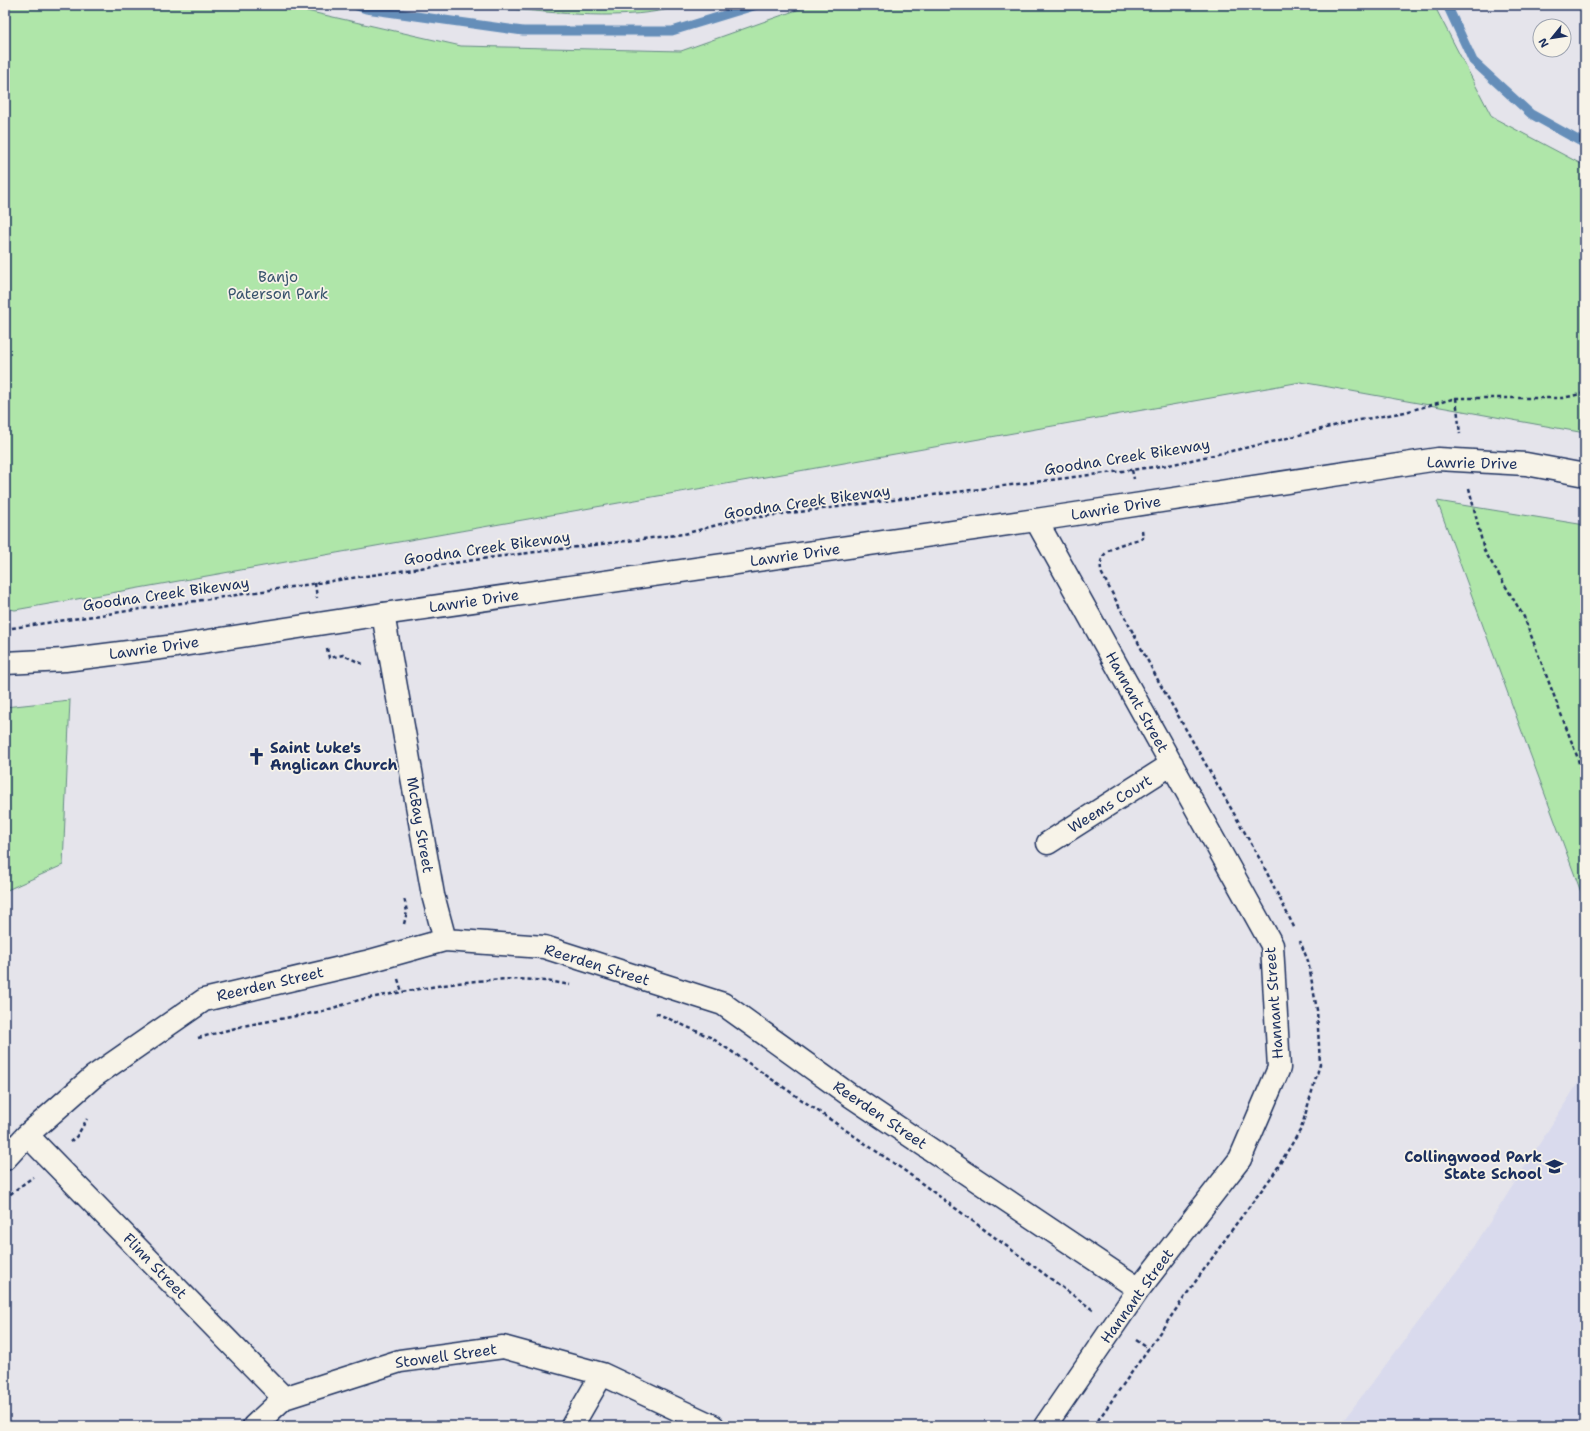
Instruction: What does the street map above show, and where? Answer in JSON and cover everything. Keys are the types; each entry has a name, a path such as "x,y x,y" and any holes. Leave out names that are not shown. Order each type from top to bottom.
{"street":[{"name":"Lawrie Drive","path":"5,663 65,660 176,646 383,614 1138,505 1438,459 1526,464 1585,475"},
{"name":"Hannant Street","path":"1036,520 1272,945 1279,1068 1240,1159 1139,1289 1045,1426"},
{"name":"McBay Street","path":"383,614 433,895 446,940"},
{"name":"Weems Court","path":"1048,843 1172,764"},
{"name":"Reerden Street","path":"5,1159 27,1135 93,1076 204,1000 366,962 446,940 544,947 723,1004 850,1096 1139,1289"},
{"name":"Flinn Street","path":"27,1135 284,1398"},
{"name":"Stowell Street","path":"254,1426 284,1398 400,1361 503,1347 602,1374 713,1426"},
{"path":"572,1426 602,1374"}],"path":[{"name":"Goodna Creek Bikeway","path":"5,628 496,556 684,534 735,520 1169,465 1276,441 1349,422 1405,412 1456,398 1563,398 1585,394"},
{"path":"1456,398 1463,460 1484,550 1524,617 1576,756 1585,786"},
{"path":"1094,1426 1236,1224 1273,1175 1301,1129 1320,1064 1317,1010 1308,961 1290,916 1250,841 1160,684 1102,574 1099,565 1102,555 1107,551 1143,538 1132,470"},
{"path":"194,1039 242,1026 323,1011 359,1000 402,992"},
{"path":"5,1200 14,1191 34,1177 77,1136 89,1115"}],"shaded area":[{"name":"Collingwood Park State School","path":"1585,1072 1585,1426 1339,1426 1465,1261"}],"green space":[{"name":"Banjo Paterson Park","path":"5,5 280,5 461,46 681,51 811,5 1434,5 1492,117 1585,166 1585,433 1301,382 15,610 5,608"},
{"path":"480,5 685,5 638,14 591,15 495,8"},
{"path":"1437,501 1585,525 1585,903"},
{"path":"70,700 63,865 5,891 5,707"}],"waterway":[{"path":"354,5 366,9 523,31 672,31 757,5"},
{"path":"1447,5 1473,61 1531,114 1585,144"}],"place":[{"name":"Saint Luke's Anglican Church","path":"257,757"},
{"name":"Collingwood Park State School","path":"1555,1166"}]}
